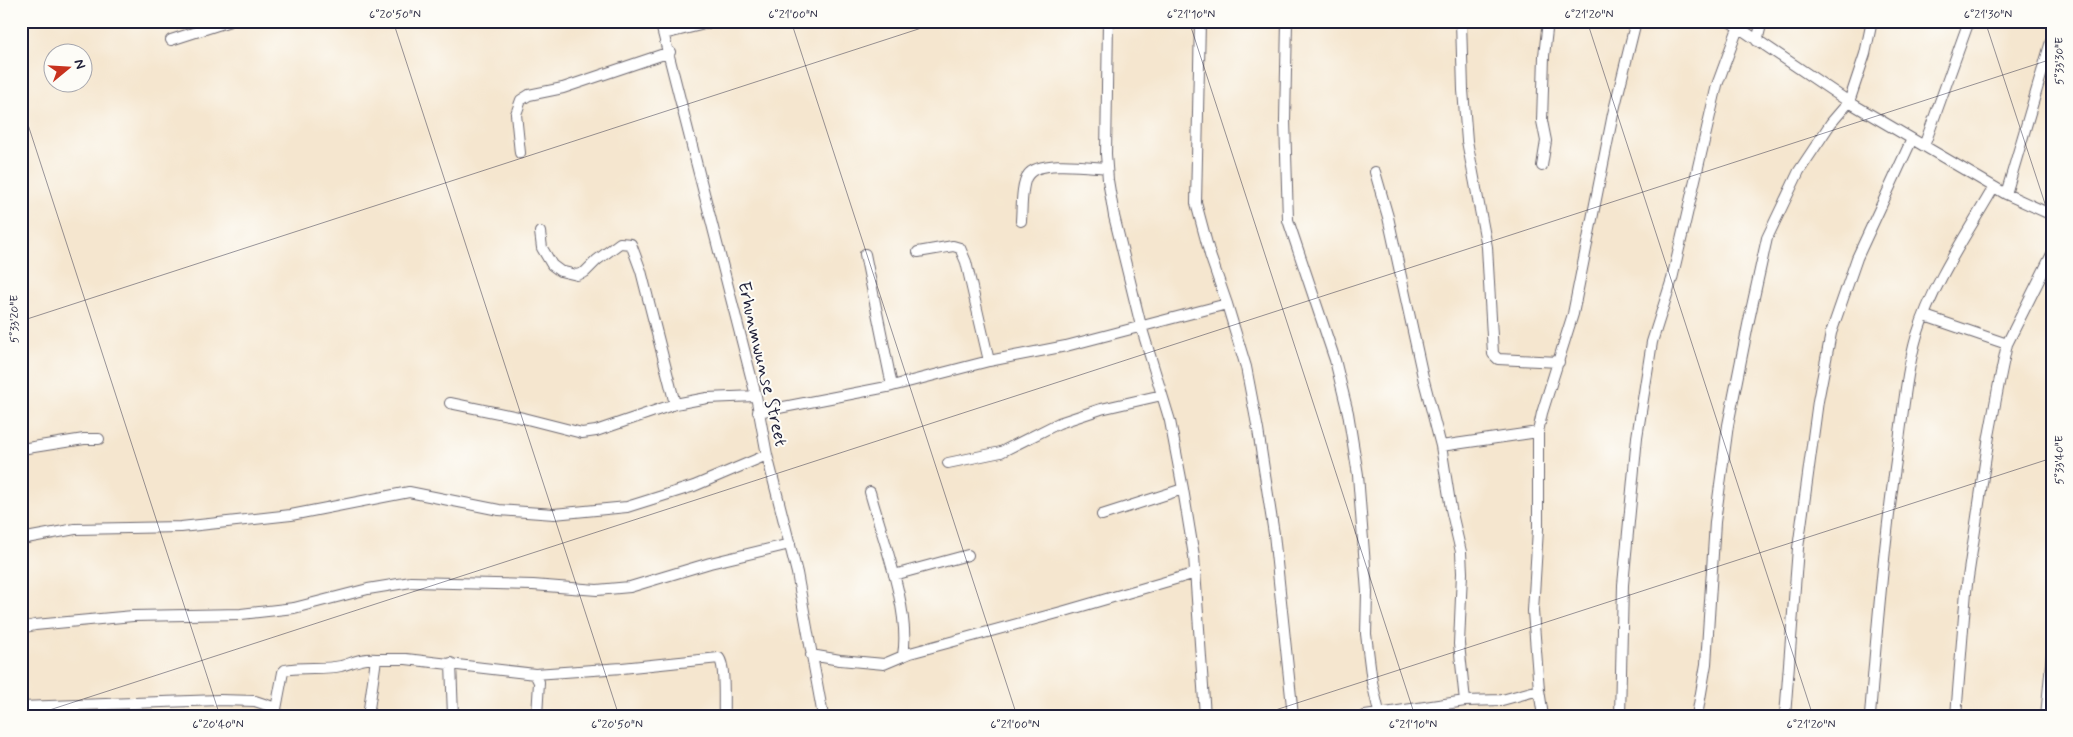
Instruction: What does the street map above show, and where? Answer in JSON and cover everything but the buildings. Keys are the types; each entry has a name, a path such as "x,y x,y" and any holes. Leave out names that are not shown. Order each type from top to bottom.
{"street":[{"path":"171,40 230,21"},
{"name":"Erhunmwunse Street","path":"660,21 670,52 756,396 767,455 797,572 823,716"},
{"path":"664,34 717,21"},
{"path":"1108,21 1107,168 1114,216 1140,326 1170,421 1183,489 1196,573 1205,716"},
{"path":"1200,21 1196,203 1210,255 1228,304 1246,367 1258,430 1274,534 1293,716"},
{"path":"1287,21 1285,120 1288,220 1332,352 1348,413 1358,475 1367,592 1366,634 1372,682 1379,712"},
{"path":"1461,21 1467,141 1486,247 1493,354 1498,359 1559,362"},
{"path":"1542,166 1546,141 1542,121 1544,56 1548,21"},
{"path":"1543,716 1538,690 1533,611 1538,529 1538,432 1542,413 1573,314 1613,114 1636,21"},
{"path":"1729,21 1849,102 1912,140 2006,194 2052,215"},
{"path":"1757,40 1762,21"},
{"path":"1697,716 1706,664 1715,522 1728,425 1748,320 1767,238 1799,171 1831,124 1849,102 1865,54 1872,21"},
{"path":"1924,146 1970,21"},
{"path":"1620,716 1623,585 1637,437 1652,342 1672,279 1717,85 1738,28"},
{"path":"2006,194 2052,38"},
{"path":"520,154 516,114 521,100 529,95 563,88 670,52"},
{"path":"1785,716 1798,548 1818,402 1831,333 1856,258 1912,140"},
{"path":"1022,221 1024,185 1028,175 1036,168 1056,165 1107,168"},
{"path":"1375,172 1388,217 1423,377 1441,446 1451,509 1461,552 1460,644 1465,701"},
{"path":"1870,716 1878,613 1894,476 1910,368 1917,336 1939,285 1994,187"},
{"path":"540,232 542,248 552,265 560,271 578,275 585,272 597,260 620,243 631,244 641,271 675,404"},
{"path":"918,252 953,246 960,248 966,262 989,361"},
{"path":"865,254 892,386"},
{"path":"1956,716 1969,572 1989,436 2007,344 2052,254"},
{"path":"758,412 892,386 989,361 1066,346 1228,304"},
{"path":"1925,316 2007,344"},
{"path":"948,462 1001,452 1059,423 1101,410 1162,395"},
{"path":"450,404 523,418 582,433 604,429 675,404 707,398 756,396"},
{"path":"1441,446 1538,432"},
{"path":"21,448 84,439 99,439"},
{"path":"21,539 75,529 181,527 291,515 409,492 500,510 554,514 627,507 694,486 767,455"},
{"path":"1102,515 1183,489"},
{"path":"870,492 894,575 902,613 903,655"},
{"path":"21,628 133,616 241,614 294,608 368,589 411,582 533,585 597,590 630,587 710,563 790,544"},
{"path":"894,575 968,555"},
{"path":"811,655 876,664 890,662 903,655 1196,573"},
{"path":"2046,716 2052,653"},
{"path":"21,707 219,700 255,701 277,713 283,672 285,670 341,666 359,659 406,658 535,674 622,668 719,658 723,670 724,716"},
{"path":"368,716 376,659"},
{"path":"451,663 453,716"},
{"path":"535,674 539,682 537,716"},
{"path":"1365,716 1379,712 1465,701 1502,700 1538,690"}]}
